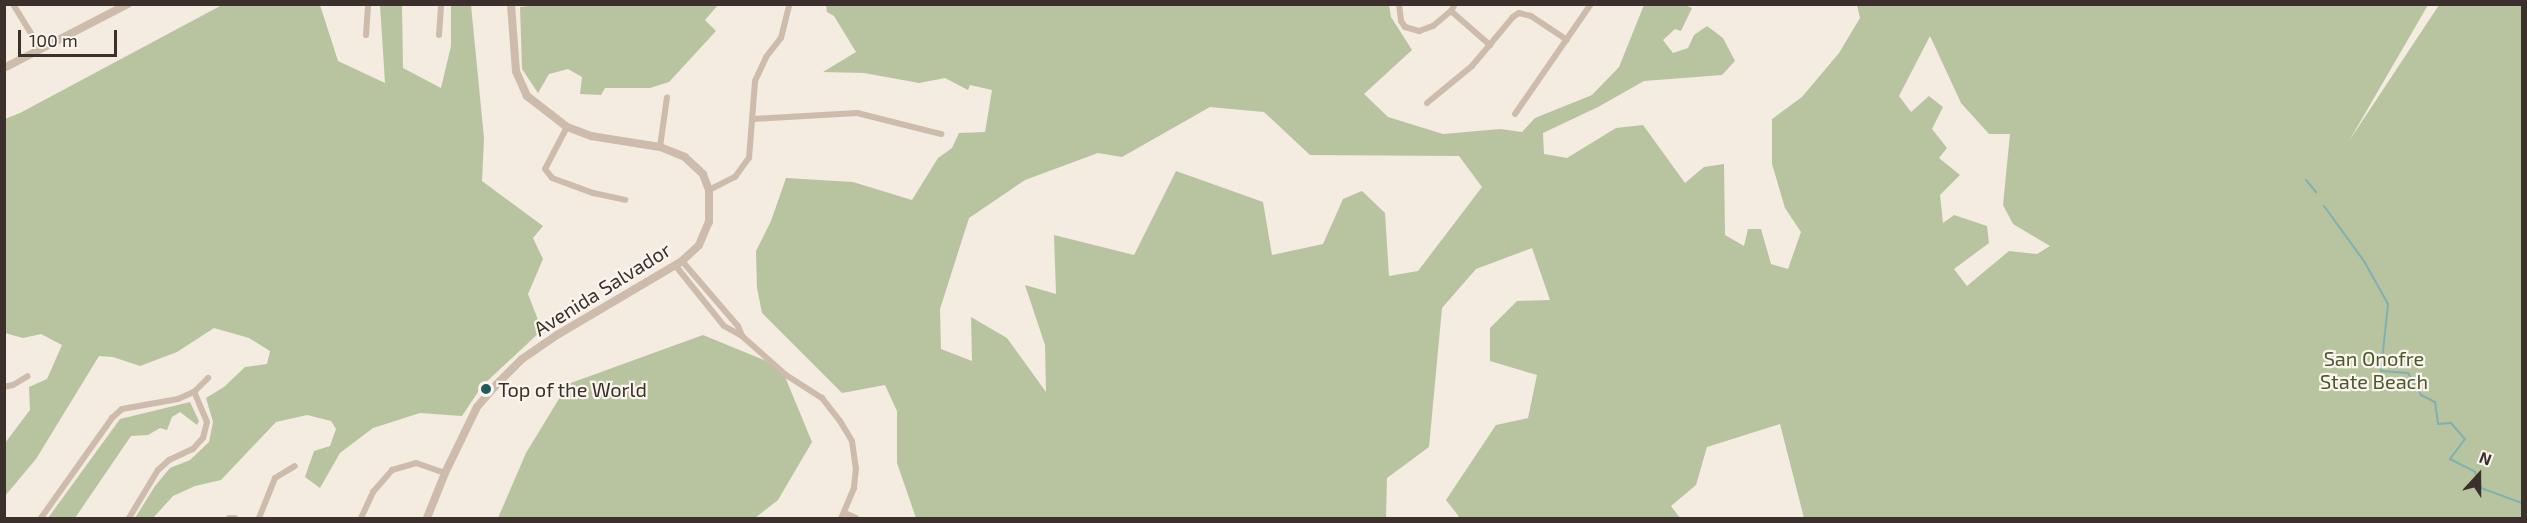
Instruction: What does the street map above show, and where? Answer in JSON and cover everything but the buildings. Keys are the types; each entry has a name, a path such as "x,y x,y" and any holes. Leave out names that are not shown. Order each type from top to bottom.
{"street":[{"path":"13,4 40,48"},
{"path":"4,68 119,6 128,4"},
{"path":"366,34 368,4"},
{"path":"440,35 441,4"},
{"name":"Avenida Salvador","path":"427,519 445,473 477,407 522,359 586,315 678,263 699,245 710,222 709,190 703,174 685,156 660,147 615,142 567,127 527,96 516,71 511,4"},
{"path":"1399,4 1401,21 1412,31 1419,32 1432,26 1451,11 1455,4"},
{"path":"1515,114 1591,4"},
{"path":"709,190 735,177 749,158 755,81 766,57 781,38 789,6"},
{"path":"1451,11 1490,45"},
{"path":"1427,103 1472,66 1513,17 1519,13 1531,16 1567,40"},
{"path":"660,147 667,97"},
{"path":"753,119 857,113 941,134"},
{"path":"567,127 545,169 552,177 593,193 625,201"},
{"path":"678,263 724,326 742,336 786,375 822,398 840,421 852,441 856,468 854,488 843,516 856,519"},
{"path":"678,263 738,326 742,336"},
{"path":"4,387 13,385 28,376"},
{"path":"41,519 112,418 122,409 162,404 194,392 208,378"},
{"path":"129,519 158,470 169,460 192,449 203,438 207,422 194,392"},
{"path":"361,519 373,492 392,470 416,464 445,473"},
{"path":"259,519 275,478 295,466"},
{"path":"230,519 235,519"}],"green space":[{"path":"222,5 320,5 338,61 385,83 380,5 402,5 403,68 441,88 451,46 451,5 471,5 484,138 482,181 543,226 533,238 543,259 528,294 542,330 482,386 462,416 420,413 373,428 340,453 320,488 305,477 314,451 330,446 336,429 331,421 307,415 276,422 221,480 195,486 173,496 153,518 135,518 155,486 170,468 190,460 209,442 213,422 206,398 224,387 245,367 267,364 270,351 249,338 214,328 177,352 140,366 113,357 99,356 36,459 5,496 5,443 30,410 29,387 47,379 62,345 41,334 23,338 5,333 5,119"},
{"path":"537,5 718,5 705,20 716,31 669,82 650,88 605,88 601,95 580,94 582,77 568,69 549,74 538,93 522,69 520,7"},
{"name":"San Onofre State Beach","path":"826,5 1389,5 1391,17 1412,50 1364,94 1388,117 1443,134 1500,129 1522,132 1535,118 1592,95 1619,67 1644,5 1685,5 1692,8 1681,31 1675,29 1663,40 1673,53 1688,48 1694,35 1707,26 1723,38 1735,61 1722,75 1644,81 1598,107 1543,133 1544,154 1567,158 1616,128 1643,125 1685,183 1704,167 1724,164 1725,235 1744,246 1748,229 1761,229 1771,264 1788,269 1801,232 1785,208 1772,164 1772,119 1802,97 1839,53 1860,18 1857,5 2428,5 2349,141 2439,5 2522,5 2522,518 1804,518 1780,424 1707,447 1696,485 1671,506 1680,518 1460,518 1446,500 1496,425 1528,418 1537,375 1490,361 1490,328 1517,301 1550,300 1532,248 1476,269 1442,308 1429,447 1387,478 1386,518 916,518 897,463 897,411 885,385 842,393 762,313 757,288 756,251 771,221 786,178 853,182 912,200 938,158 952,148 959,133 985,132 992,90 970,85 968,90 945,78 919,83 864,73 823,72 856,52 834,16 827,12","holes":["1930,36 1961,103 1989,134 2010,134 2003,205 2013,224 2050,246 2037,254 2009,251 1967,286 1954,269 1989,243 1987,226 1954,215 1943,223 1940,195 1960,175 1939,158 1947,148 1932,129 1943,107 1929,96 1911,112 1899,96","1210,107 1264,112 1310,155 1459,156 1482,187 1418,271 1389,276 1385,213 1362,191 1343,199 1323,244 1272,255 1263,202 1176,171 1134,255 1054,235 1056,294 1025,285 1045,345 1046,392 1007,338 971,317 972,361 941,349 940,309 969,218 1025,180 1098,153 1122,157"]},
{"path":"703,335 781,367 812,442 778,500 755,518 498,518 526,453 568,384"},
{"path":"190,402 199,421 197,425 180,412 172,417 167,430 160,428 148,435 131,436 75,518 48,518 120,419"}],"waterway":[{"path":"2306,180 2316,192"},
{"path":"2324,206 2364,261 2388,304 2381,371 2408,373 2421,395 2435,402 2438,424 2451,423 2465,439 2450,459 2475,472 2481,488 2522,503"}],"place":[{"name":"Top of the World","path":"486,389"}]}
